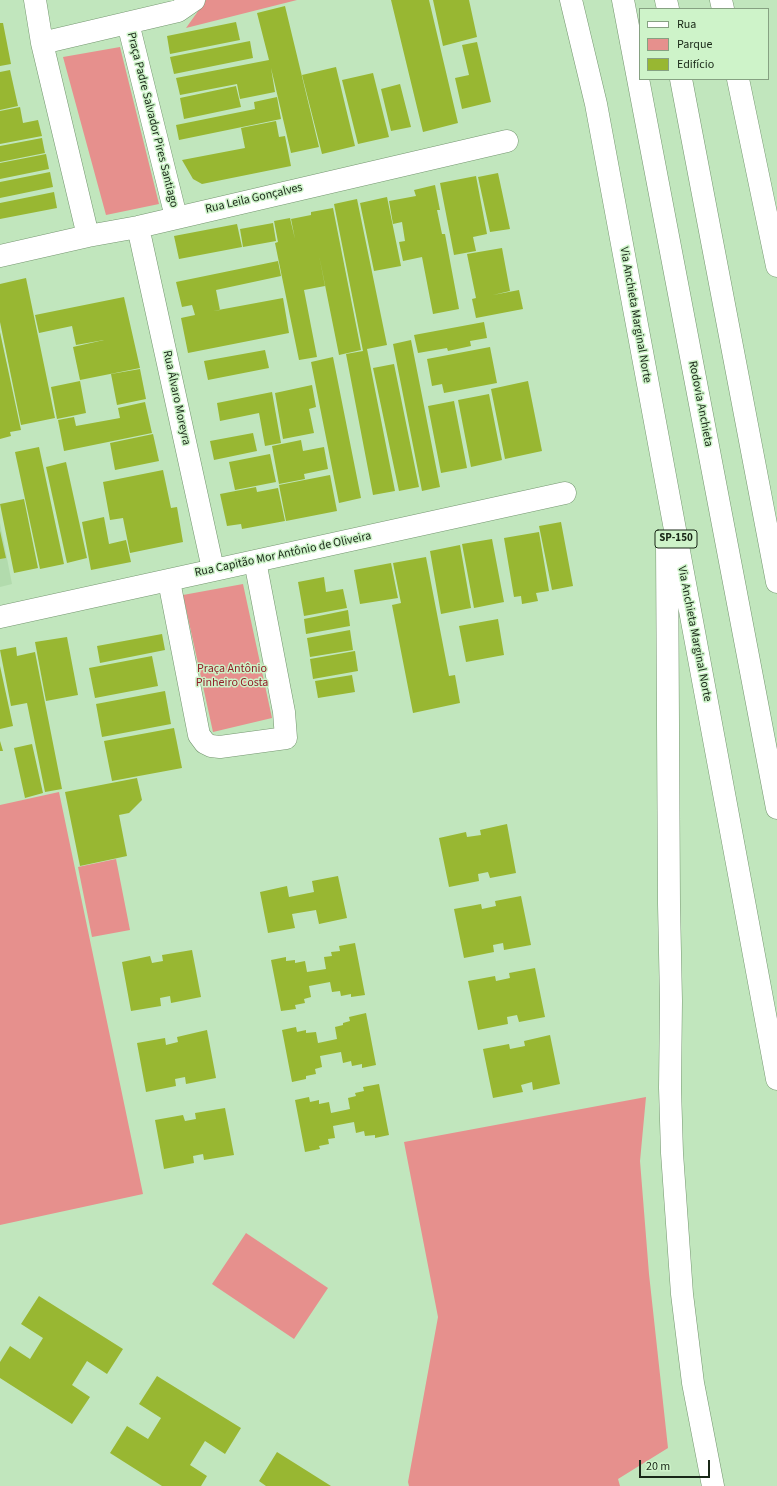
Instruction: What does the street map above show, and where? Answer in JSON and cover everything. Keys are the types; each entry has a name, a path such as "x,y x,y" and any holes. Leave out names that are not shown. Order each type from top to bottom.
{"main road":[{"path":"35,0 42,43 88,236"},
{"path":"42,43 128,24 178,11 194,0"},
{"name":"Via Anchieta Marginal Norte","path":"571,0 596,104 777,1079"},
{"name":"Rodovia Anchieta","path":"623,0 777,808"},
{"name":"Praça Padre Salvador Pires Santiago","path":"128,24 176,217"},
{"path":"681,80 777,582"},
{"path":"738,80 777,266"},
{"name":"Rua Leila Gonçalves","path":"0,256 88,236 138,227 507,141"},
{"name":"Rua Álvaro Moreyra","path":"138,227 213,570"},
{"path":"666,486 671,1001 670,1088 672,1153 682,1294 693,1383 713,1486"},
{"name":"Rua Capitão Mor Antônio de Oliveira","path":"0,617 565,493"},
{"path":"169,581 199,735 205,743 211,746 220,747 286,738 284,712 255,561"}],"shaded area":[{"path":"0,523 12,584 0,587"}],"green space":[{"path":"206,0 297,0 186,28"},
{"path":"120,47 159,204 106,215 63,57"},
{"name":"Praça Antônio Pinheiro Costa","path":"243,584 272,718 213,732 183,595"},
{"path":"59,792 143,1194 0,1225 0,805"},
{"path":"116,859 130,930 92,937 78,867"},
{"path":"646,1097 640,1161 649,1274 668,1448 618,1479 620,1486 409,1486 408,1482 438,1317 404,1142"},
{"path":"246,1233 328,1288 294,1339 212,1284"}],"building":[{"path":"391,0 429,0 458,123 423,132"},
{"path":"433,0 469,0 477,37 443,46"},
{"path":"285,6 319,147 291,153 271,68 275,92 240,99 237,84 180,95 176,78 269,60 257,13"},
{"path":"236,22 240,40 170,54 167,36"},
{"path":"0,23 3,23 11,64 0,66"},
{"path":"250,41 253,58 174,74 170,57"},
{"path":"477,42 491,102 462,109 455,78 469,75 462,45"},
{"path":"336,67 355,146 322,154 302,75"},
{"path":"10,70 18,106 0,110 0,72"},
{"path":"373,73 389,137 358,144 342,80"},
{"path":"400,84 411,127 391,131 381,89"},
{"path":"236,86 241,107 184,119 180,98"},
{"path":"277,97 281,119 179,140 176,125 255,109 254,102"},
{"path":"20,107 23,123 38,120 42,136 0,144 0,111"},
{"path":"276,121 279,137 285,136 291,166 202,184 193,179 182,160 245,148 241,128"},
{"path":"42,138 45,153 0,162 0,146"},
{"path":"46,154 49,169 0,179 0,163"},
{"path":"50,172 53,187 0,198 0,182"},
{"path":"498,173 510,229 490,232 478,177"},
{"path":"476,176 487,234 473,237 476,251 454,255 440,183"},
{"path":"435,185 440,210 437,210 442,234 445,234 459,309 433,314 422,257 403,261 399,242 405,241 402,222 393,224 389,201 416,196 414,190"},
{"path":"54,192 57,208 0,219 0,203"},
{"path":"387,197 401,266 374,271 360,203"},
{"path":"357,199 387,345 367,349 395,491 373,495 346,354 363,351 334,204"},
{"path":"333,208 361,350 339,355 319,255 325,286 304,290 317,357 299,360 275,243 278,242 274,221 290,218 295,239 291,219 311,215 311,212"},
{"path":"273,223 276,241 243,247 240,229"},
{"path":"237,224 242,247 179,259 174,236"},
{"path":"502,248 510,291 493,295 519,290 523,309 476,318 472,299 476,298 467,254"},
{"path":"278,261 281,276 216,290 220,310 283,298 289,333 188,353 181,318 195,315 192,305 182,307 176,282"},
{"path":"26,278 55,418 21,425 0,322 0,284"},
{"path":"124,297 140,368 80,380 73,347 104,340 76,345 72,326 39,333 35,315"},
{"path":"484,322 487,338 470,341 471,346 448,351 447,348 418,353 414,335"},
{"path":"0,332 21,430 10,432 11,436 0,439"},
{"path":"411,340 440,487 422,491 393,344"},
{"path":"490,347 497,383 444,393 442,384 432,386 427,359"},
{"path":"265,350 269,368 208,380 204,361"},
{"path":"333,357 361,498 339,503 311,362"},
{"path":"394,364 419,487 399,491 373,368"},
{"path":"140,369 146,399 117,405 111,374"},
{"path":"80,381 86,413 57,419 51,387"},
{"path":"528,381 542,451 505,459 491,389"},
{"path":"312,385 316,407 309,409 314,433 283,439 275,393"},
{"path":"272,392 281,443 265,446 259,413 220,421 217,403"},
{"path":"489,394 502,460 471,467 458,400"},
{"path":"454,401 467,468 441,473 428,406"},
{"path":"145,402 152,433 64,451 58,420 74,417 76,426 120,418 118,408"},
{"path":"253,433 257,451 214,460 210,441"},
{"path":"153,434 159,461 115,470 110,443"},
{"path":"301,440 303,451 324,447 328,469 304,474 305,479 279,484 272,446"},
{"path":"39,447 64,564 40,569 15,452"},
{"path":"270,454 276,482 235,490 229,462"},
{"path":"66,462 87,558 67,563 46,467"},
{"path":"163,470 171,508 177,507 183,542 130,553 123,518 110,520 103,482"},
{"path":"330,475 337,511 286,521 279,485"},
{"path":"256,487 257,492 278,488 285,521 242,529 241,524 227,526 220,494"},
{"path":"24,499 38,568 14,573 0,504"},
{"path":"104,517 109,544 126,540 131,562 91,570 82,522"},
{"path":"561,522 573,586 552,590 539,526"},
{"path":"0,531 6,558 0,559"},
{"path":"539,532 549,591 536,593 538,601 522,604 521,596 514,597 504,538"},
{"path":"492,539 504,602 474,608 462,544"},
{"path":"460,545 471,608 441,614 430,551"},
{"path":"426,557 449,676 455,675 460,703 413,713 392,605 401,603 393,563"},
{"path":"391,563 398,598 360,604 354,570"},
{"path":"324,577 326,592 343,589 347,608 304,616 298,582"},
{"path":"348,610 350,626 306,634 304,619"},
{"path":"498,619 504,655 466,662 459,626"},
{"path":"350,630 353,650 310,657 307,638"},
{"path":"162,634 165,650 100,663 97,646"},
{"path":"67,637 78,695 46,701 35,642"},
{"path":"16,647 17,656 35,652 62,789 45,792 27,703 11,706 0,650"},
{"path":"355,651 358,671 313,679 310,659"},
{"path":"152,656 158,686 95,698 89,668"},
{"path":"0,666 13,726 0,729"},
{"path":"352,675 355,692 318,698 315,681"},
{"path":"165,691 171,724 102,737 96,704"},
{"path":"174,728 182,768 112,781 104,741"},
{"path":"0,741 3,751 0,751"},
{"path":"32,744 43,793 25,798 14,748"},
{"path":"137,778 142,800 129,813 119,815 127,856 80,866 65,792"},
{"path":"507,824 516,873 490,878 488,872 478,874 479,881 449,887 439,838 466,832 467,837 481,835 480,830"},
{"path":"338,876 347,918 319,924 316,910 292,914 295,928 268,933 260,892 287,886 289,897 314,892 312,881"},
{"path":"521,896 531,945 504,950 503,943 493,945 494,952 464,958 454,909 481,904 482,909 496,906 495,901"},
{"path":"355,943 365,995 351,997 351,994 341,996 340,991 332,992 330,982 309,986 311,997 304,999 305,1003 295,1005 296,1009 281,1011 271,960 286,957 286,961 295,960 295,963 305,961 307,972 326,969 324,957 332,956 331,952 340,951 339,946"},
{"path":"192,950 201,997 171,1003 170,996 160,998 161,1006 131,1011 122,962 150,956 152,963 163,961 162,955"},
{"path":"535,968 545,1017 519,1022 517,1015 507,1017 508,1024 478,1030 468,981 495,976 496,981 510,978 509,973"},
{"path":"366,1013 376,1065 362,1068 362,1064 352,1066 351,1061 343,1063 341,1052 320,1056 322,1067 315,1069 316,1074 306,1076 306,1079 292,1082 282,1030 296,1027 297,1032 306,1030 306,1033 316,1032 318,1043 337,1039 335,1027 350,1021 349,1017"},
{"path":"207,1030 216,1078 186,1084 185,1077 175,1079 176,1086 146,1092 137,1043 165,1038 166,1045 178,1042 177,1037"},
{"path":"550,1035 560,1084 533,1090 532,1082 521,1085 523,1092 493,1098 483,1049 509,1044 510,1049 525,1046 524,1041"},
{"path":"379,1084 389,1135 375,1138 375,1135 365,1136 364,1131 356,1133 354,1122 333,1126 335,1138 328,1139 329,1144 319,1146 320,1149 305,1152 295,1100 309,1097 310,1102 319,1100 319,1104 329,1102 331,1113 350,1109 348,1098 356,1096 355,1093 364,1091 363,1087"},
{"path":"225,1108 234,1155 204,1160 203,1154 193,1156 194,1163 164,1169 155,1120 183,1115 185,1121 196,1119 195,1113"},
{"path":"39,1296 123,1349 107,1374 87,1361 72,1385 90,1397 72,1424 0,1378 0,1362 10,1346 30,1359 43,1338 21,1324"},
{"path":"157,1376 241,1428 225,1454 205,1441 190,1465 207,1476 201,1486 162,1486 110,1453 127,1426 148,1439 161,1418 139,1404"},
{"path":"277,1452 331,1486 266,1486 259,1481"}]}
